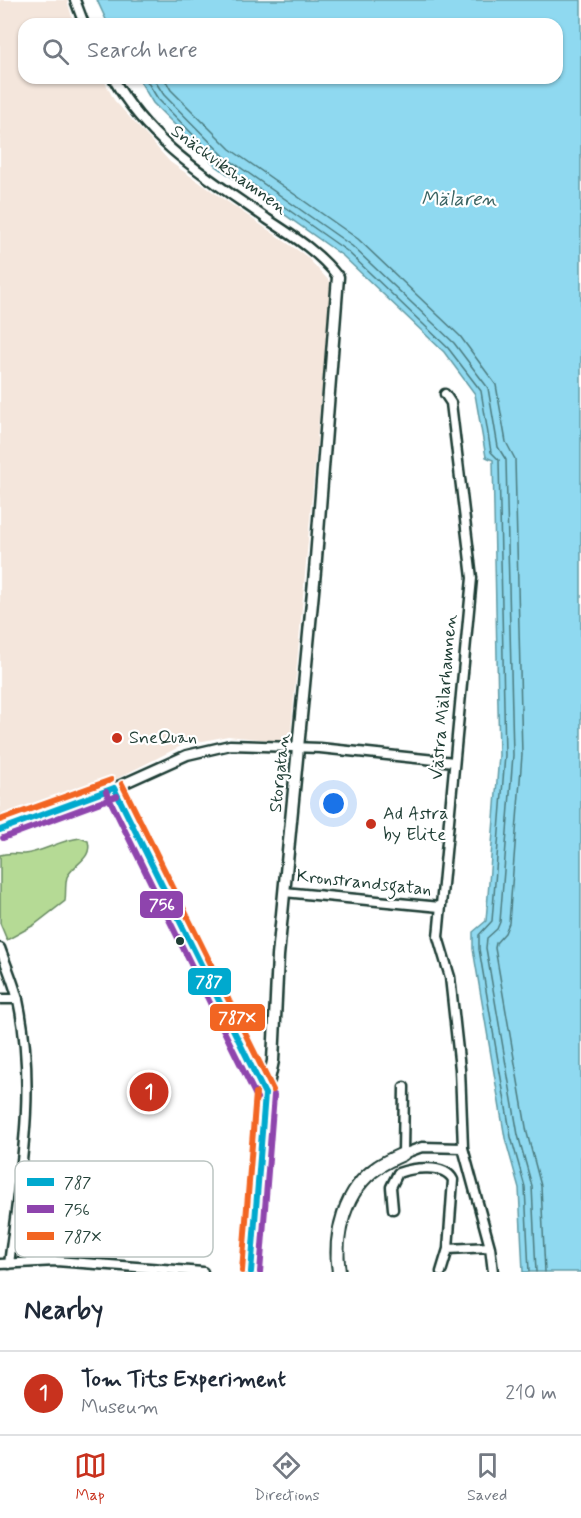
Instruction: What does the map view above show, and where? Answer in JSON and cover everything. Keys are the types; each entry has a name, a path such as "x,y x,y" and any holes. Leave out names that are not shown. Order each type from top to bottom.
{"main road":[{"path":"339,1272 337,1259 339,1231 347,1205 358,1187 376,1168 403,1154"}],"street":[{"path":"75,0 82,18"},
{"name":"Snäckvikshamnen","path":"117,84 148,129 188,164 320,255 338,277"},
{"name":"Storgatan","path":"251,1272 265,1094 273,1061 284,892 299,747 338,277"},
{"name":"Västra Mälarhamnen","path":"445,394 451,403 472,578 438,937 448,964 460,1069 463,1148 490,1247 493,1272"},
{"path":"0,830 114,788 187,755 230,745 299,747 454,762"},
{"path":"114,788 265,1094"},
{"name":"Kronstrandsgatan","path":"284,892 440,907"},
{"path":"0,948 18,999 27,1058 26,1123 20,1161"},
{"path":"0,999 18,999"},
{"path":"404,1087 403,1154 422,1147 463,1148"},
{"path":"393,1209 390,1187 398,1173 430,1169 450,1174 453,1180 448,1249 441,1272"},
{"path":"15,1194 4,1264 56,1261 203,1272"},
{"path":"448,1249 490,1247"}],"shaded area":[{"path":"0,0 67,0 72,18 18,18 18,84 106,84 114,100 170,162 306,256 331,283 290,742 228,736 183,745 108,783 0,825"}],"green space":[{"path":"80,838 88,841 88,852 67,877 65,901 34,925 7,940 0,923 0,855 31,853"}],"water":[{"name":"Mälaren","path":"97,0 581,0 581,1272 523,1272 519,1188 505,1138 473,949 473,932 486,921 499,755 493,460 486,457 475,394 444,352 343,256 216,166 153,103 142,84 563,84 563,18 105,18"}],"transit line":[{"name":"787X","path":"0,820 111,780"},
{"name":"787X","path":"122,784 273,1090"},
{"name":"787","path":"114,788 265,1094"},
{"name":"787","path":"0,830 114,788"},
{"name":"756","path":"106,792 257,1098"},
{"name":"756","path":"3,838 117,796"},
{"name":"787X","path":"242,1271 256,1093"},
{"name":"787","path":"251,1272 265,1094"},
{"name":"756","path":"260,1272 274,1095"}],"place":[{"name":"SneQuan","path":"117,738"},
{"name":"Ad Astra by Elite","path":"371,824"},
{"name":"Tom Tits Experiment","path":"149,1092"}]}
